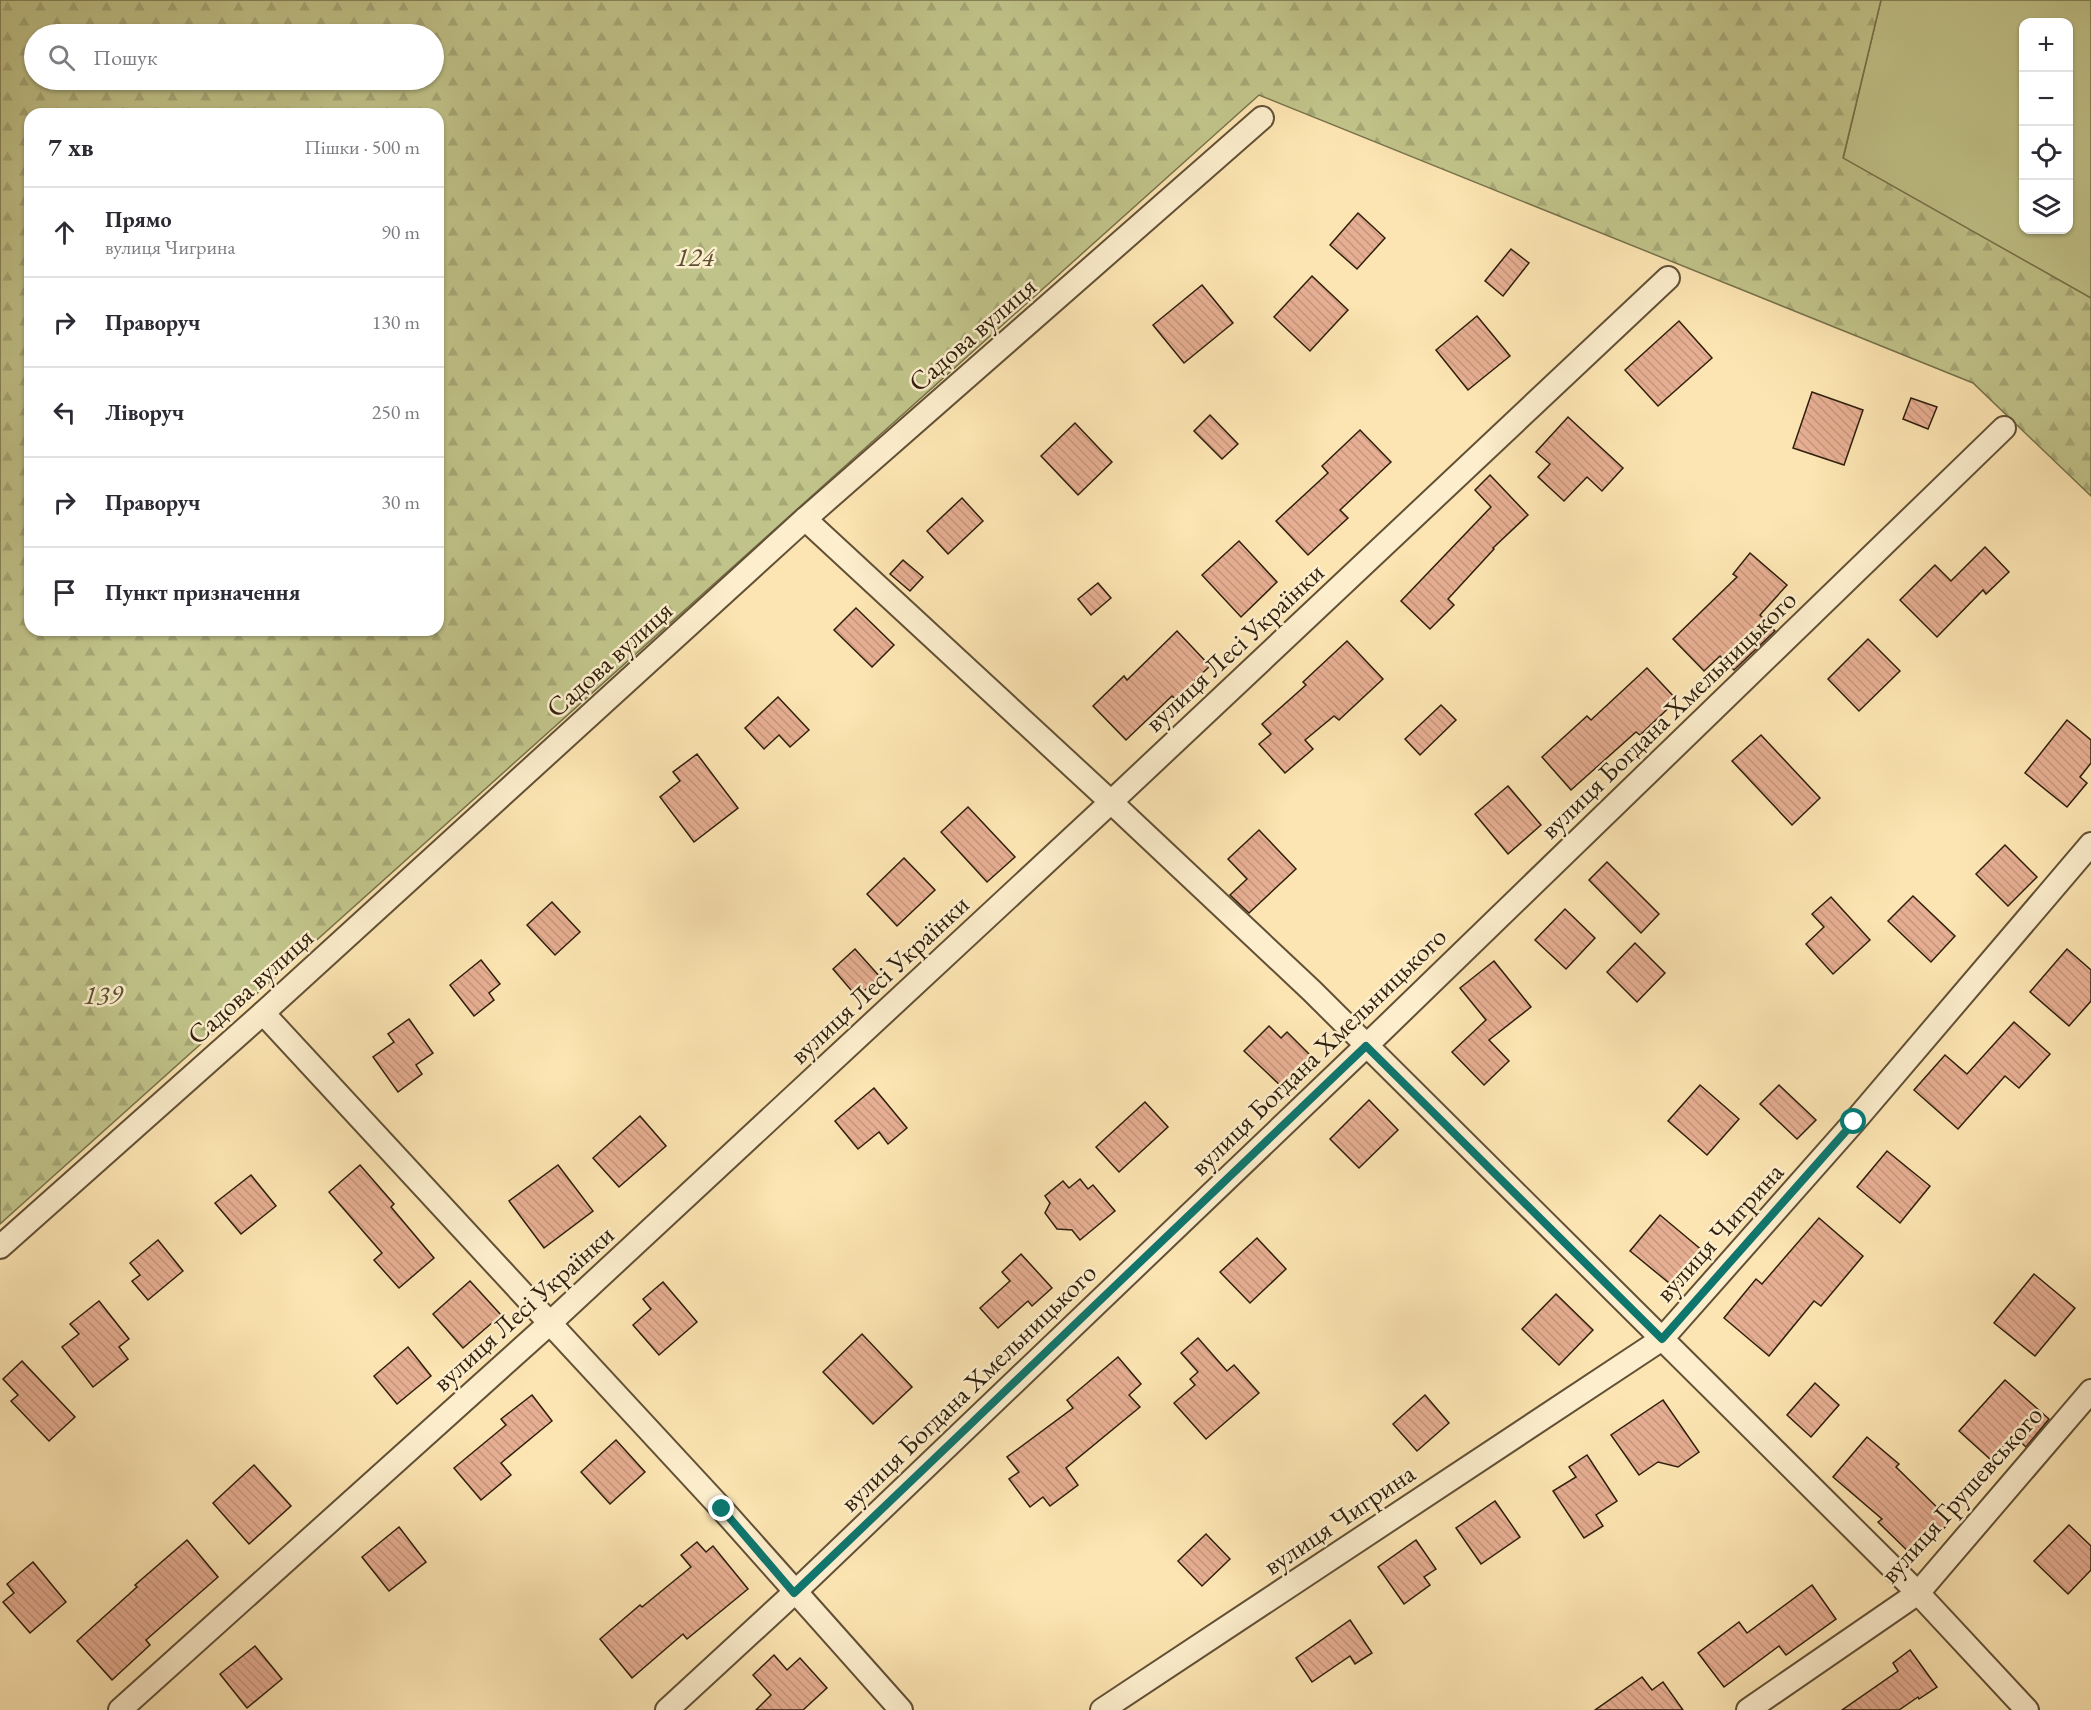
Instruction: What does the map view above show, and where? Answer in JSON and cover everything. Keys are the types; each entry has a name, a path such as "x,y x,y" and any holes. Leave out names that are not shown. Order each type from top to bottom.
{"street":[{"name":"Садова вулиця","path":"0,1247 263,1013 805,519 1262,118"},
{"name":"вулиця Лесі Українки","path":"120,1710 550,1323 1111,802 1668,278"},
{"name":"вулиця Богдана Хмельницького","path":"667,1710 794,1593 1366,1046 2004,428"},
{"path":"805,519 1312,991 1918,1593 2027,1710"},
{"name":"вулиця Чигрина","path":"1102,1710 1662,1339 1854,1122 2091,844"},
{"path":"263,1013 722,1509 794,1593 901,1710"},
{"name":"вулиця Грушевського","path":"1748,1710 1918,1593 2091,1391"}],"green space":[{"name":"124","path":"0,0 1881,0 1843,158 2091,298 2091,496 1973,383 1259,95 0,1224"},
{"path":"1881,0 2091,0 2091,298 1843,159"}],"building":[{"path":"1358,213 1385,238 1357,269 1330,245"},
{"path":"1511,249 1529,263 1503,296 1485,281"},
{"path":"1312,276 1348,310 1310,351 1274,317"},
{"path":"1202,285 1233,323 1184,363 1153,325"},
{"path":"1477,316 1510,356 1468,390 1436,350"},
{"path":"1679,321 1712,358 1658,406 1625,370"},
{"path":"1812,392 1863,410 1844,465 1793,448"},
{"path":"1911,398 1937,407 1928,429 1903,419"},
{"path":"1210,415 1238,444 1222,459 1194,431"},
{"path":"1568,417 1623,468 1602,491 1587,477 1564,501 1538,477 1550,464 1536,452"},
{"path":"1075,423 1112,462 1078,495 1041,456"},
{"path":"1360,430 1391,462 1340,510 1348,518 1308,555 1276,521 1328,473 1322,466"},
{"path":"1490,475 1528,515 1493,548 1448,599 1454,605 1430,629 1401,601 1491,507 1475,490"},
{"path":"962,498 983,521 948,554 927,531"},
{"path":"1239,541 1277,582 1241,617 1202,575"},
{"path":"1985,547 2009,572 1986,594 1983,590 1937,637 1900,600 1935,565 1951,581"},
{"path":"1750,553 1787,585 1760,615 1775,631 1734,670 1720,656 1704,671 1673,639 1737,577 1733,574"},
{"path":"903,560 923,577 910,591 890,574"},
{"path":"1098,583 1111,598 1091,615 1078,599"},
{"path":"856,608 894,645 872,667 834,630"},
{"path":"1177,631 1210,666 1175,699 1172,696 1126,740 1093,706 1124,676 1127,680"},
{"path":"1868,639 1900,671 1859,711 1828,679"},
{"path":"1347,641 1383,679 1339,720 1334,716 1305,740 1313,749 1285,773 1259,744 1271,734 1262,724 1306,685 1303,682"},
{"path":"1647,668 1677,700 1640,735 1636,732 1571,790 1542,757 1587,716 1591,720"},
{"path":"778,697 809,730 790,747 779,735 764,749 745,728"},
{"path":"1441,705 1456,720 1420,755 1405,739"},
{"path":"2067,720 2091,740 2091,763 2080,777 2087,783 2067,807 2025,773"},
{"path":"1761,735 1820,798 1792,825 1732,761"},
{"path":"697,754 738,808 694,842 660,797 680,781 673,772"},
{"path":"1508,786 1541,825 1508,854 1475,814"},
{"path":"968,807 1015,857 987,882 941,832"},
{"path":"1259,830 1296,869 1249,913 1230,895 1247,879 1228,859"},
{"path":"2005,845 2037,877 2008,906 1976,874"},
{"path":"904,858 935,890 897,926 867,894"},
{"path":"1607,862 1659,914 1641,933 1589,880"},
{"path":"1913,896 1955,936 1931,962 1888,921"},
{"path":"1831,897 1870,940 1833,974 1806,944 1824,927 1812,914"},
{"path":"552,902 580,932 555,955 527,925"},
{"path":"1565,909 1595,938 1566,969 1535,940"},
{"path":"1635,943 1665,973 1637,1002 1607,972"},
{"path":"855,949 880,977 857,997 833,969"},
{"path":"2067,949 2091,970 2091,1001 2069,1026 2030,992"},
{"path":"481,960 500,984 489,993 494,1000 474,1016 450,985"},
{"path":"1494,961 1531,1007 1489,1040 1509,1061 1484,1085 1452,1052 1486,1020 1460,988"},
{"path":"409,1019 433,1053 416,1065 422,1074 398,1092 373,1057 394,1042 388,1034"},
{"path":"2014,1022 2050,1054 2019,1088 2005,1076 1958,1129 1914,1090 1945,1055 1967,1074"},
{"path":"1269,1026 1281,1038 1287,1032 1312,1057 1282,1087 1244,1051"},
{"path":"1700,1085 1739,1119 1707,1155 1668,1121"},
{"path":"1779,1085 1816,1120 1797,1139 1760,1104"},
{"path":"874,1088 907,1128 888,1144 879,1132 858,1149 835,1121"},
{"path":"1369,1100 1398,1130 1359,1168 1330,1139"},
{"path":"1145,1102 1168,1127 1119,1172 1096,1147"},
{"path":"640,1116 666,1146 619,1187 593,1158"},
{"path":"1887,1151 1930,1186 1900,1223 1857,1187"},
{"path":"360,1165 394,1204 391,1207 434,1258 399,1288 374,1260 382,1253 329,1192"},
{"path":"558,1165 593,1211 544,1248 509,1201"},
{"path":"251,1175 276,1206 241,1234 215,1203"},
{"path":"1080,1179 1088,1189 1093,1185 1115,1211 1080,1240 1072,1230 1057,1229 1045,1213 1050,1203 1045,1196 1063,1181 1069,1188"},
{"path":"1660,1215 1703,1251 1674,1287 1630,1251"},
{"path":"1819,1218 1863,1256 1821,1306 1814,1301 1769,1356 1724,1318 1756,1279 1762,1284"},
{"path":"1257,1238 1286,1269 1250,1303 1220,1272"},
{"path":"158,1240 183,1271 148,1300 132,1281 140,1275 130,1263"},
{"path":"1021,1254 1052,1288 1032,1306 1028,1301 998,1328 980,1308 1010,1281 1002,1272"},
{"path":"2034,1274 2075,1308 2035,1356 1994,1323"},
{"path":"470,1281 501,1315 463,1348 433,1314"},
{"path":"663,1282 697,1322 659,1355 633,1325 651,1309 643,1299"},
{"path":"1556,1294 1593,1330 1559,1365 1522,1329"},
{"path":"99,1301 129,1339 119,1347 128,1359 93,1387 62,1347 79,1334 70,1324"},
{"path":"862,1334 912,1387 873,1424 823,1372"},
{"path":"1198,1338 1227,1371 1234,1365 1259,1393 1206,1439 1174,1403 1195,1385 1190,1379 1198,1372 1181,1353"},
{"path":"408,1347 431,1376 397,1404 374,1376"},
{"path":"1118,1357 1141,1384 1129,1395 1140,1407 1066,1468 1078,1485 1050,1506 1043,1497 1030,1507 1009,1479 1019,1472 1007,1457 1073,1408 1067,1400"},
{"path":"22,1361 75,1417 49,1441 11,1401 18,1395 3,1379"},
{"path":"2005,1380 2049,1419 2026,1447 2013,1435 1991,1460 1959,1431"},
{"path":"1815,1383 1839,1405 1811,1437 1787,1415"},
{"path":"532,1395 552,1421 501,1463 511,1475 481,1500 454,1468 506,1425 501,1419"},
{"path":"1425,1395 1449,1423 1417,1451 1393,1424"},
{"path":"1663,1400 1699,1452 1678,1467 1658,1462 1639,1475 1611,1435"},
{"path":"1867,1437 1899,1464 1896,1467 1951,1521 1915,1558 1878,1522 1882,1519 1833,1477"},
{"path":"616,1440 645,1472 610,1504 581,1472"},
{"path":"1587,1455 1617,1501 1596,1515 1603,1526 1584,1538 1553,1491 1576,1477 1569,1467"},
{"path":"254,1465 291,1506 249,1544 213,1503"},
{"path":"1495,1501 1520,1537 1481,1564 1456,1528"},
{"path":"2069,1525 2091,1546 2091,1570 2068,1594 2034,1561"},
{"path":"399,1527 426,1562 389,1591 362,1557"},
{"path":"1206,1534 1230,1559 1202,1586 1178,1561"},
{"path":"187,1540 218,1577 146,1640 150,1645 112,1680 77,1641 137,1587 135,1585"},
{"path":"1416,1540 1436,1569 1424,1577 1430,1585 1404,1604 1378,1567"},
{"path":"697,1542 706,1552 713,1546 748,1589 687,1639 683,1634 632,1678 600,1639 640,1605 642,1607 691,1567 681,1555"},
{"path":"33,1562 66,1602 30,1633 3,1602 14,1593 7,1584"},
{"path":"1812,1585 1836,1619 1786,1655 1779,1646 1724,1687 1698,1653 1739,1622 1747,1633"},
{"path":"1350,1620 1372,1653 1355,1664 1350,1656 1312,1682 1296,1658"},
{"path":"255,1646 282,1679 247,1708 220,1674"},
{"path":"1910,1650 1937,1687 1899,1710 1842,1710 1898,1671 1893,1663"},
{"path":"774,1655 787,1670 800,1658 827,1688 803,1710 756,1710 771,1695 753,1675"},
{"path":"1642,1677 1652,1690 1663,1682 1683,1710 1595,1710"}],"route":[{"path":"722,1509 794,1593 1366,1046 1662,1339 1854,1122"}],"park label":[{"name":"139","path":"103,994"}]}
